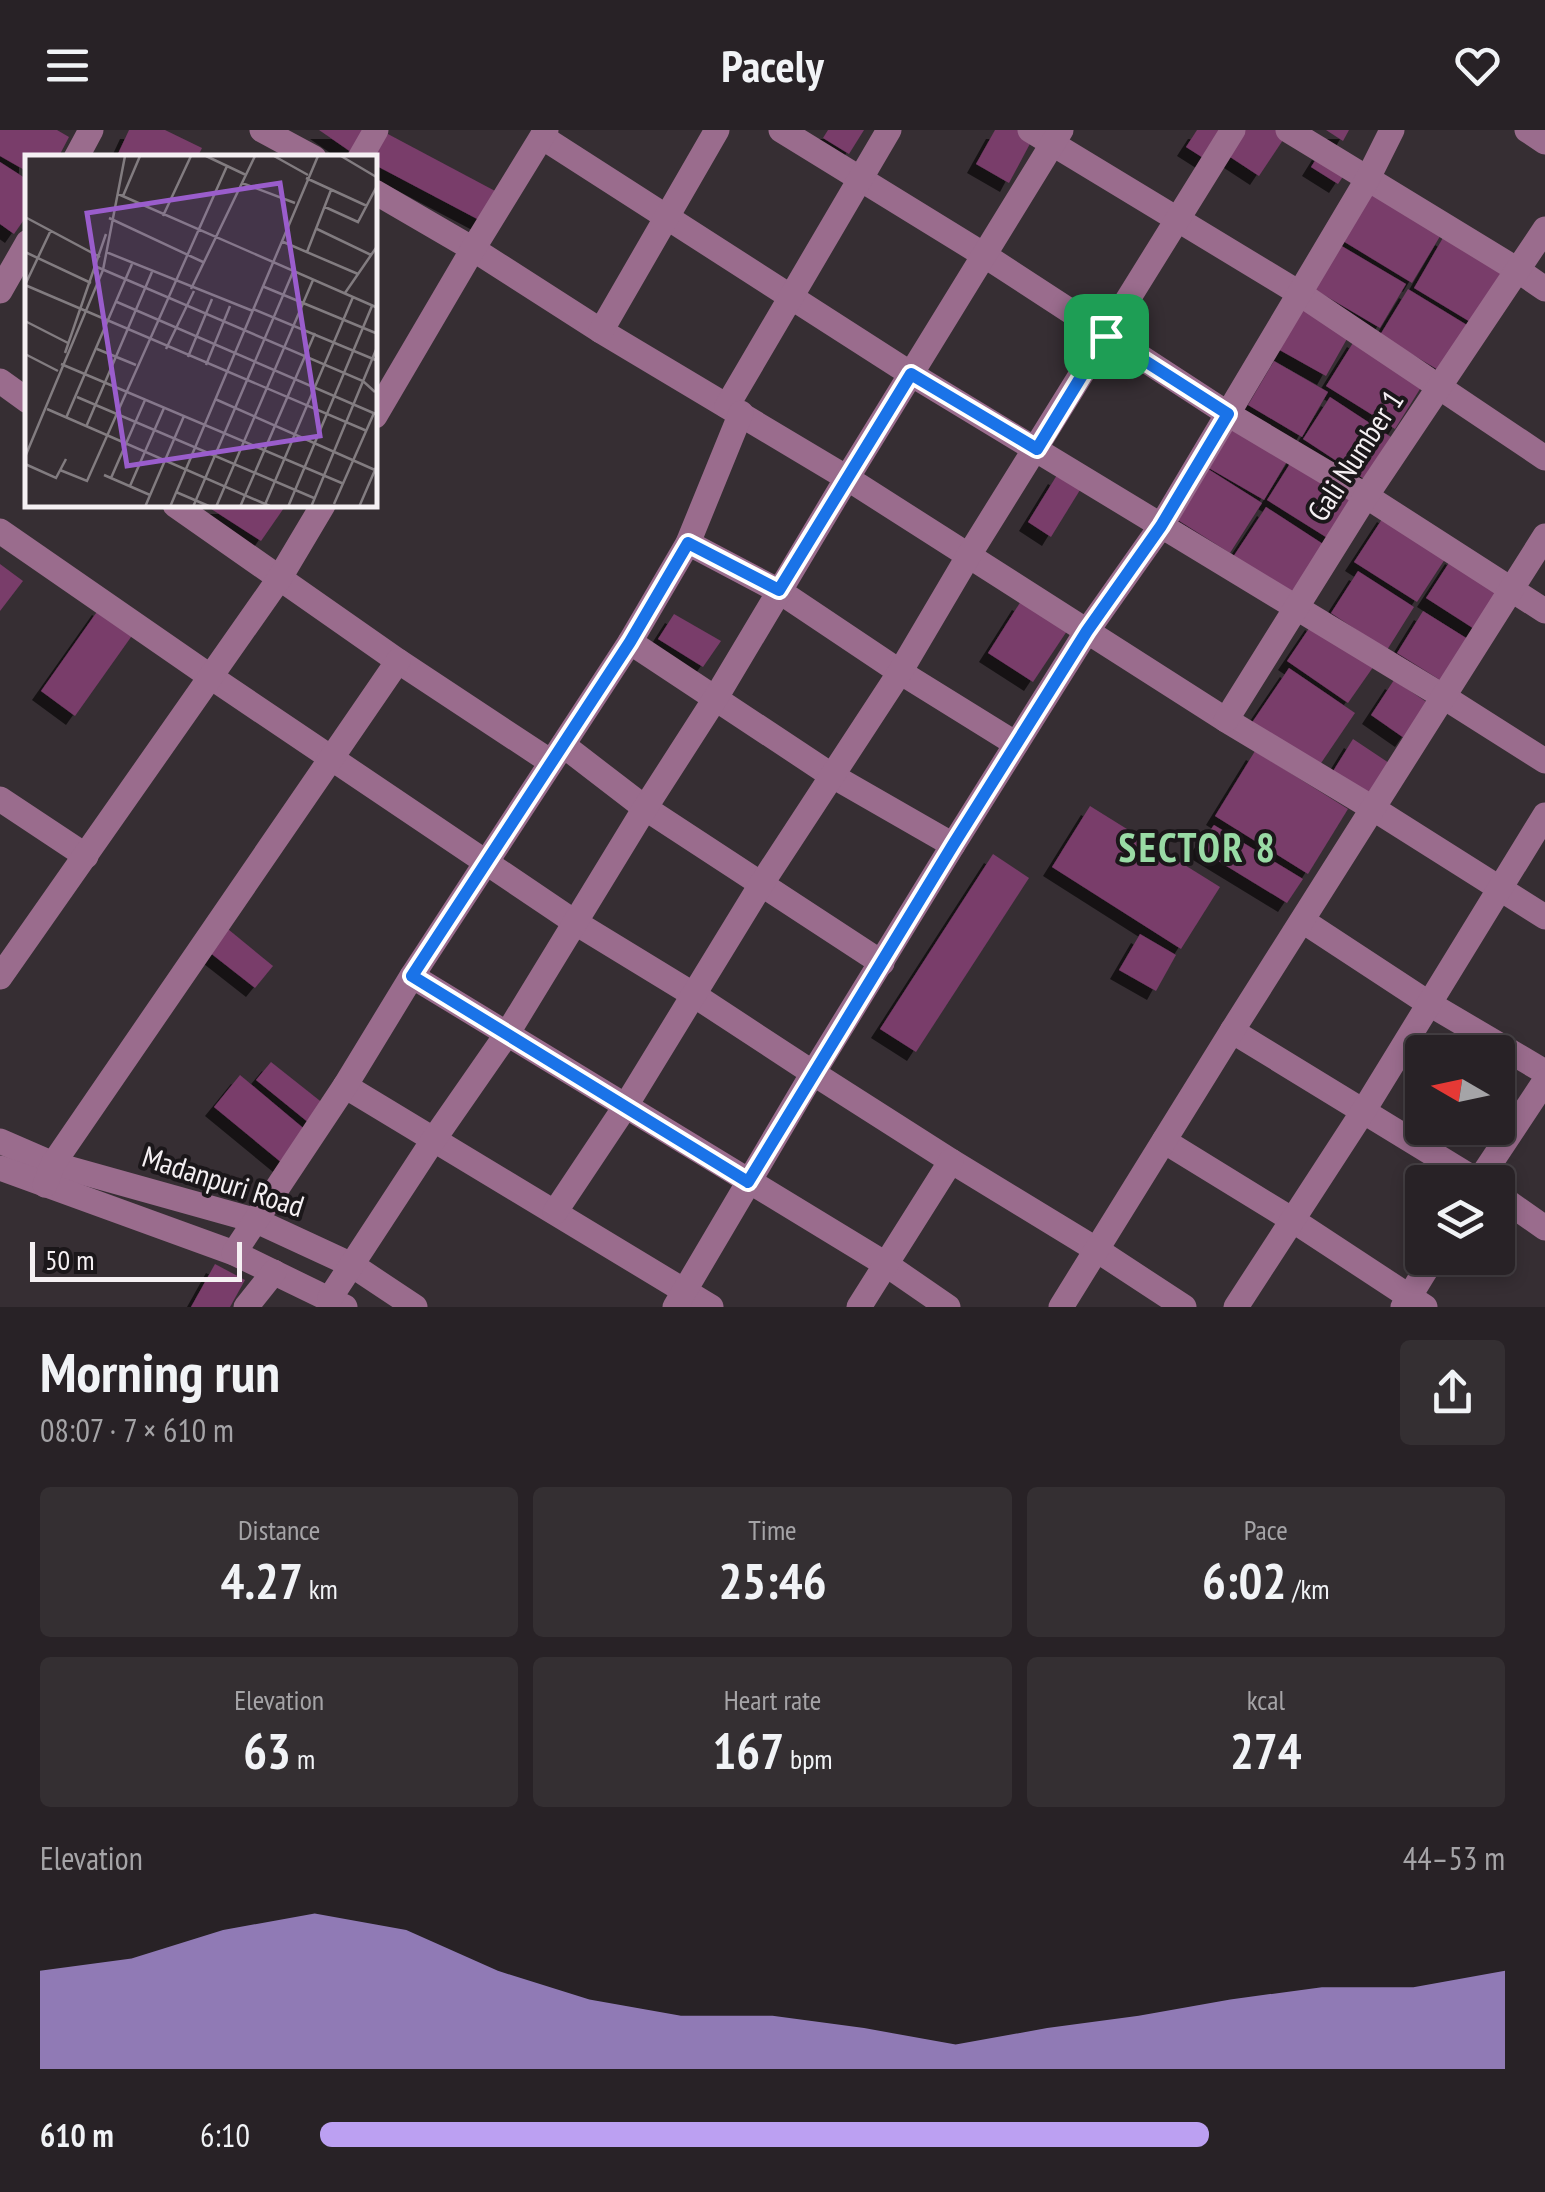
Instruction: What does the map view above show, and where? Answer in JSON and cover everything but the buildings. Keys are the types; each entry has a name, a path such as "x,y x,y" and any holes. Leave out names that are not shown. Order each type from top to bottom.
{"street":[{"path":"78,155 92,130"},
{"path":"262,130 308,155"},
{"path":"362,155 376,130"},
{"path":"601,331 716,130"},
{"path":"781,130 1545,611"},
{"path":"234,1252 630,642 688,543 734,410 792,297 889,130"},
{"path":"555,1212 900,672 1234,130"},
{"path":"1288,130 1545,290"},
{"path":"680,1299 953,845 1087,631 1161,526 1367,180 1392,130"},
{"path":"1527,130 1545,142"},
{"path":"378,411 544,134 911,374 1545,761"},
{"path":"338,1302 352,1265 508,1034 644,808 715,699 984,255 1047,135 1300,293 1545,458"},
{"path":"378,194 847,478 1226,720 1545,917"},
{"name":"Gali Number 1","path":"1226,720 1366,496 1545,230"},
{"path":"0,290 25,247"},
{"path":"0,381 25,399"},
{"path":"179,508 398,661 644,808 882,963"},
{"path":"0,977 280,579 321,508"},
{"path":"0,531 576,923 1184,1307"},
{"path":"1061,1307 1545,536"},
{"path":"688,543 779,590 1016,744"},
{"path":"630,642 831,775 953,845"},
{"path":"49,1174 398,661"},
{"path":"0,799 86,856"},
{"path":"1236,1307 1364,1110 1545,814"},
{"path":"1303,921 1428,1003 1545,1072"},
{"path":"412,976 886,1264 948,1307"},
{"path":"1232,1030 1452,1165"},
{"path":"1490,1165 1545,1082"},
{"path":"345,1086 555,1212 680,1299 710,1307"},
{"path":"1164,1140 1292,1218 1412,1304 1425,1275"},
{"name":"Madanpuri Road","path":"0,1141 49,1174 234,1252 338,1302"},
{"path":"859,1307 951,1161"},
{"name":"Madanpuri Road","path":"0,1168 49,1174 256,1221 352,1265 415,1307"},
{"path":"1515,1207 1545,1228"},
{"path":"246,1307 274,1272"}],"district":[{"name":"SECTOR 8","path":"1198,848"}],"route":[{"path":"1106,336 1228,414 1161,526 1087,631 953,845 748,1182 412,976 630,642 688,543 779,590 911,374 1037,449 1106,336"}]}
